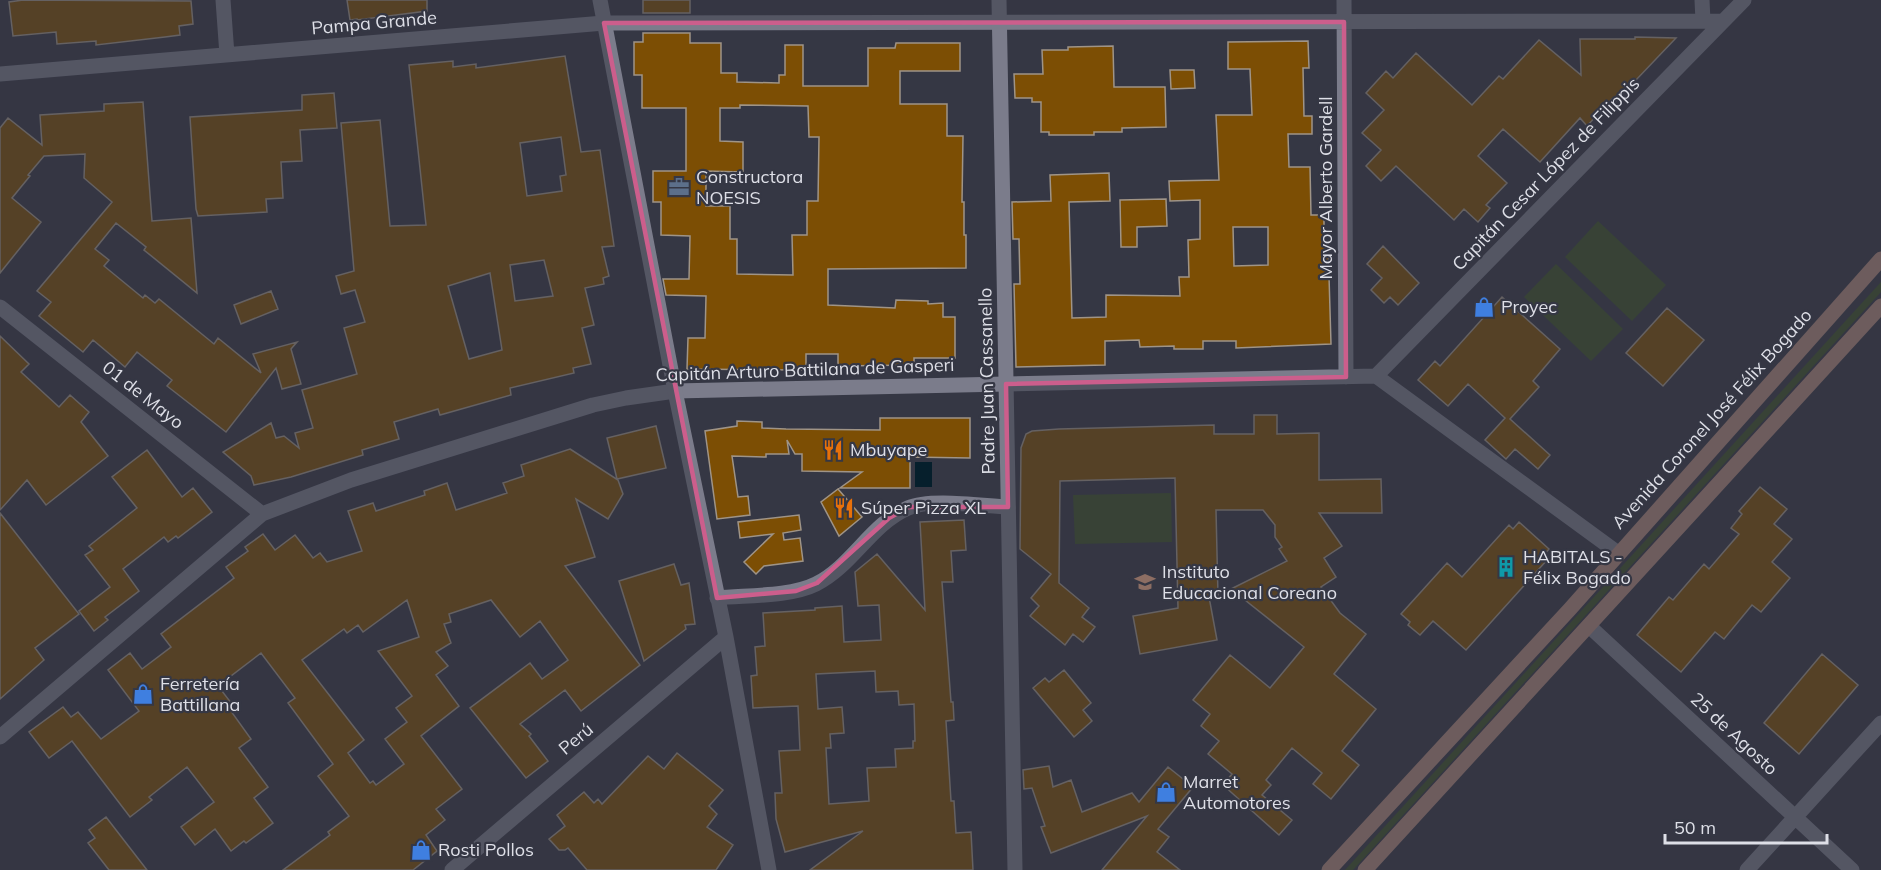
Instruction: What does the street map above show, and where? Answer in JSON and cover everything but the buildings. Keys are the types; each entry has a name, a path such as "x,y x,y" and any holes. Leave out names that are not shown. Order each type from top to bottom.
{"main road":[{"name":"Avenida Coronel José Félix Bogado","path":"1329,870 1570,609 1881,259"},
{"path":"1365,870 1881,306"}],"street":[{"path":"223,0 226,55"},
{"path":"600,0 675,391 726,637 769,870"},
{"name":"Padre Juan Cassanello","path":"999,0 1015,870"},
{"name":"Mayor Alberto Gardell","path":"1344,0 1346,377"},
{"path":"1702,0 1702,21"},
{"name":"Capitán Cesar López de Filippis","path":"1376,376 1744,0"},
{"name":"Pampa Grande","path":"0,74 604,23 1723,21"},
{"name":"01 de Mayo","path":"0,307 262,514"},
{"path":"1376,376 1618,553"},
{"name":"Capitán Arturo Battilana de Gasperi","path":"0,737 262,514 351,480 593,405 675,391 1376,376"},
{"path":"717,598 796,591 816,584 833,572 889,518 909,507 930,503 1008,507"},
{"name":"25 de Agosto","path":"1589,626 1852,870"},
{"name":"Perú","path":"452,870 726,637"},
{"path":"1747,870 1881,723"}],"highlighted area":[{"path":"1344,22 1346,377 1006,384 1008,507 909,507 889,518 817,583 796,591 717,598 604,23"}],"green space":[{"path":"1598,221 1666,285 1632,321 1565,257"},
{"path":"1556,264 1623,329 1591,361 1524,297"},
{"path":"1881,282 1881,292 1353,870 1345,870"},
{"path":"1171,493 1172,542 1075,544 1073,495"}],"water":[{"path":"915,462 932,462 932,487 915,487"}],"place":[{"name":"Constructora NOESIS","path":"679,187"},
{"name":"Proyec","path":"1484,307"},
{"name":"Mbuyape","path":"833,450"},
{"name":"Súper Pizza XL","path":"844,508"},
{"name":"HABITALS - Félix Bogado","path":"1506,567"},
{"name":"Instituto Educacional Coreano","path":"1145,582"},
{"name":"Ferretería Battillana","path":"143,694"},
{"name":"Marret Automotores","path":"1166,792"},
{"name":"Rosti Pollos","path":"421,850"}]}
